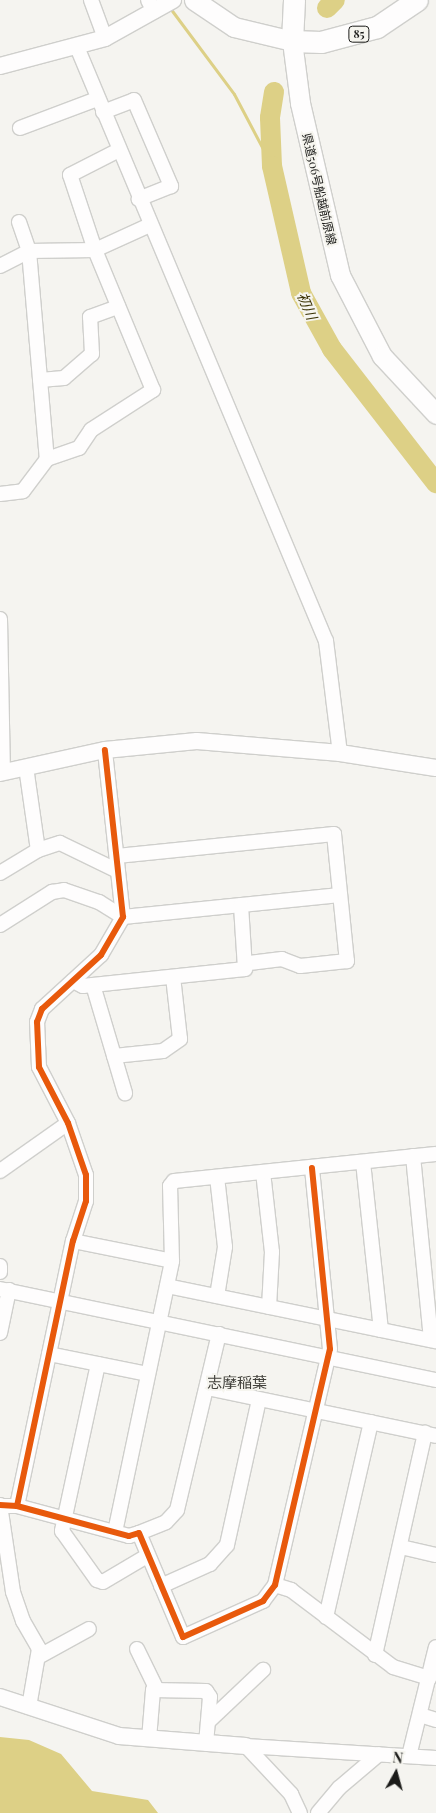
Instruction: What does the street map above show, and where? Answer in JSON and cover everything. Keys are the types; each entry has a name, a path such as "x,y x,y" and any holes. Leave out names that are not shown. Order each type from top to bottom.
{"main road":[{"path":"194,0 234,27 292,41 294,0"},
{"name":"85","path":"292,41 321,42 350,38 377,27 417,0"},
{"name":"県道506号船越前原線","path":"292,41 300,103 340,275 382,356 436,414"}],"street":[{"path":"91,0 105,38"},
{"path":"0,66 105,38 153,7 173,0"},
{"path":"77,47 97,99 326,641 340,753"},
{"path":"20,128 97,99"},
{"path":"103,112 134,100 171,186 139,199"},
{"path":"0,494 23,491 47,459 79,448 91,430 153,390 95,250 70,175 119,150"},
{"path":"19,222 29,251 47,459"},
{"path":"0,266 29,251 95,250 150,225"},
{"path":"40,380 64,378 92,354 90,317 118,307"},
{"path":"0,619 2,773 105,750 197,741 340,753 436,768"},
{"path":"17,1506 73,1241 86,1202 86,1175 68,1124 39,1068 37,1022 42,1009 101,955 123,917 105,750"},
{"path":"26,767 38,850"},
{"path":"117,856 334,834 347,961 300,966 282,960 248,963"},
{"path":"0,874 38,850 60,843 118,871"},
{"path":"0,925 52,892 64,890 90,898 123,917 340,895"},
{"path":"73,981 83,986 246,969 248,963 241,905"},
{"path":"114,1056 163,1051 180,1039 174,977"},
{"path":"93,985 125,1093"},
{"path":"0,1171 68,1124"},
{"path":"115,1532 172,1262 170,1186 174,1181 436,1154"},
{"path":"167,1286 434,1340 413,1156"},
{"path":"363,1162 381,1330"},
{"path":"139,1533 147,1556 183,1637 254,1608 275,1586 328,1358 328,1319 312,1168"},
{"path":"263,1172 272,1252 269,1307"},
{"path":"217,1177 225,1247 217,1296"},
{"path":"73,1241 172,1262"},
{"path":"0,1266 0,1272"},
{"path":"0,1333 4,1289 436,1380"},
{"path":"29,1707 39,1649 23,1621 4,1565 0,1506 17,1506 115,1532 139,1533 166,1522 178,1510 208,1388 219,1334"},
{"path":"48,1354 148,1374"},
{"path":"98,1364 62,1531 97,1580 103,1582 147,1556"},
{"path":"208,1388 431,1434 401,1547 376,1655"},
{"path":"161,1586 210,1564 227,1546 259,1399"},
{"path":"326,1617 371,1422"},
{"path":"401,1547 436,1555"},
{"path":"275,1586 292,1590 393,1667 429,1678"},
{"path":"38,1657 89,1629"},
{"path":"409,1756 436,1647"},
{"path":"136,1649 156,1688 149,1739"},
{"path":"208,1722 263,1670"},
{"path":"156,1688 206,1691 210,1697 206,1744"},
{"path":"0,1697 92,1730 149,1739 436,1758"},
{"path":"420,1715 436,1720"},
{"path":"246,1746 291,1794 300,1813"},
{"path":"318,1813 339,1788 379,1754"}],"shaded area":[{"path":"0,1737 29,1740 61,1754 92,1791 148,1800 158,1813 0,1813"}],"waterway":[{"name":"初川","path":"327,8 335,0"},
{"path":"170,8 234,94 272,166"},
{"name":"初川","path":"274,92 270,118 272,166 301,293 332,349 436,483"}],"cycle path":[{"path":"17,1506 73,1241 86,1201 86,1175 68,1123 39,1067 37,1022 42,1009 101,955 123,917 105,750"},
{"path":"0,1505 17,1506 129,1536 139,1533 183,1637 263,1601 275,1585 330,1349 312,1168"}],"district":[{"name":"志摩稲葉","path":"237,1383"}]}
